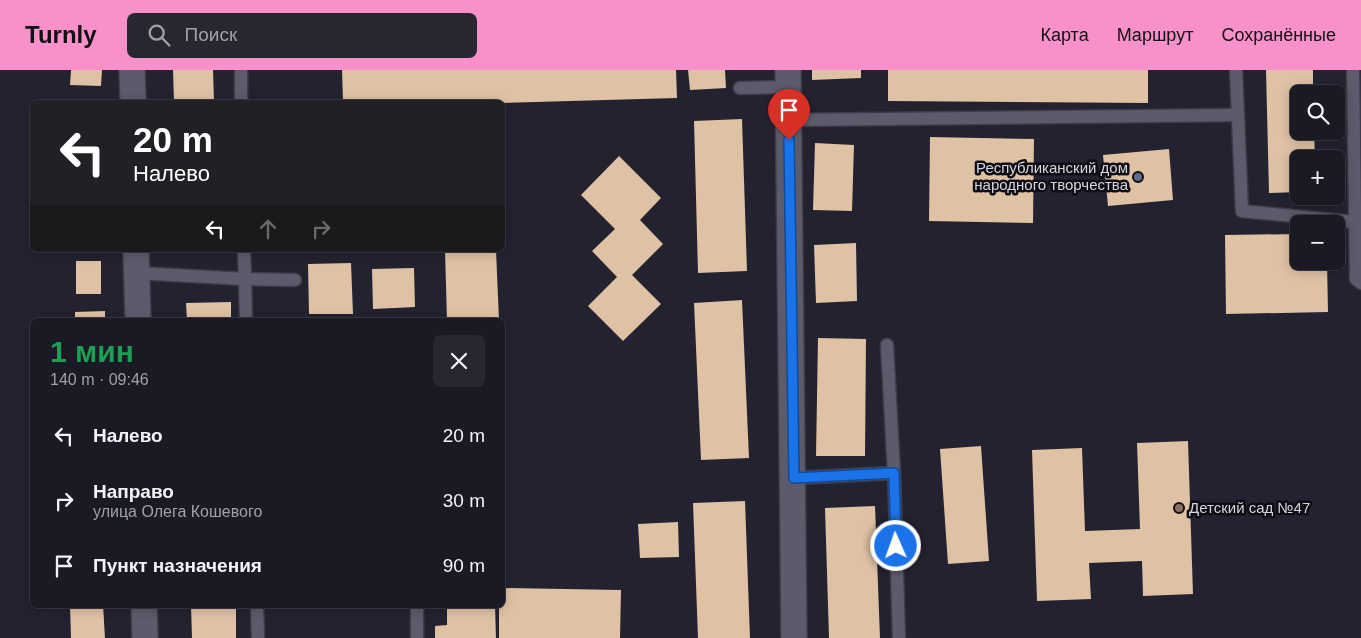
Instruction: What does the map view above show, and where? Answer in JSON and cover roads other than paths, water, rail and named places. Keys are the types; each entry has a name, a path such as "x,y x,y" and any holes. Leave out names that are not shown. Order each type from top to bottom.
{"street":[{"path":"132,70 133,100"},
{"path":"788,79 794,478 794,638"},
{"path":"136,261 138,318"},
{"path":"144,608 144,638"}],"lane":[{"path":"241,70 241,100"},
{"path":"1236,70 1242,211 1355,222"},
{"path":"1353,70 1356,279 1361,283"},
{"path":"740,88 788,79"},
{"path":"789,120 1237,115"},
{"path":"244,252 246,318"},
{"path":"136,261 245,280 296,280"},
{"path":"888,345 899,638"},
{"path":"794,478 894,473"},
{"path":"257,608 258,638"},
{"path":"417,638 418,608"}],"place":[{"name":"Республиканский дом народного творчества","path":"1138,177"},
{"name":"Детский сад №47","path":"1179,508"}]}
